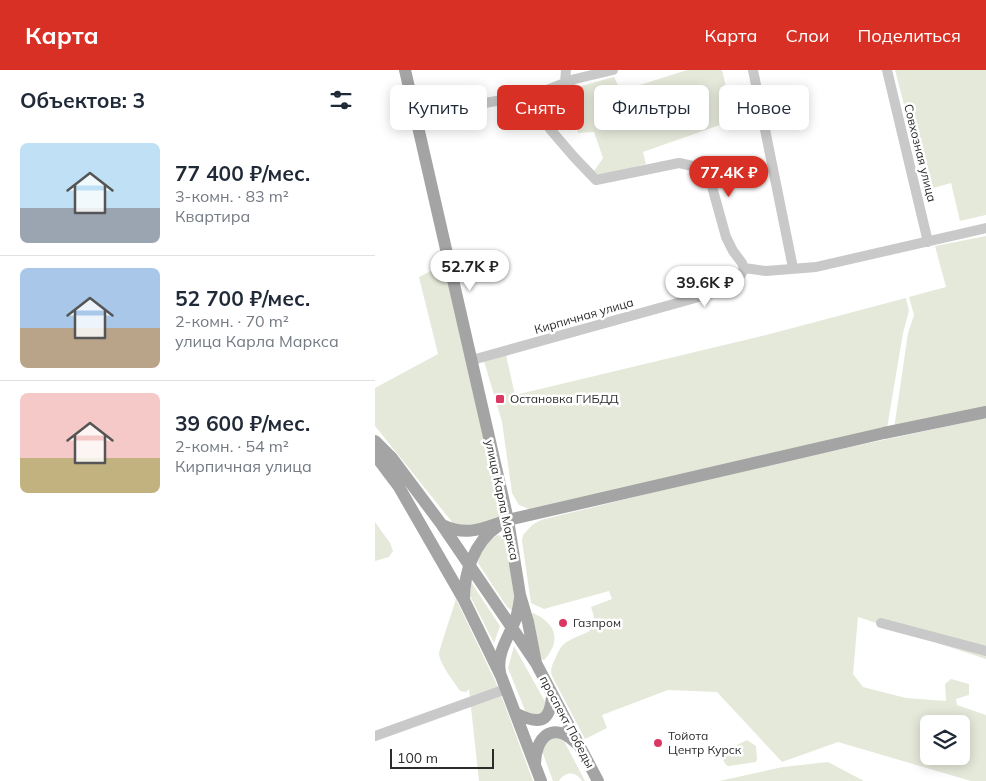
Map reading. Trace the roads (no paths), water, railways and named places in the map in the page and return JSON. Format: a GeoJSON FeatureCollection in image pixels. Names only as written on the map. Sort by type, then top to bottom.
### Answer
{"type":"FeatureCollection","features":[{"type":"Feature","properties":{"kind":"main road","name":"улица Карла Маркса"},"geometry":{"type":"LineString","coordinates":[[405,70],[409,85]]}},
{"type":"Feature","properties":{"kind":"main road","name":"улица Карла Маркса"},"geometry":{"type":"LineString","coordinates":[[419,130],[508,520],[521,596],[525,607],[536,663]]}},
{"type":"Feature","properties":{"kind":"main road"},"geometry":{"type":"LineString","coordinates":[[442,525],[463,532],[476,531],[508,520],[884,433],[986,412]]}},
{"type":"Feature","properties":{"kind":"main road"},"geometry":{"type":"LineString","coordinates":[[375,441],[392,458],[442,525],[536,663]]}},
{"type":"Feature","properties":{"kind":"main road"},"geometry":{"type":"LineString","coordinates":[[375,455],[399,487],[464,600],[501,676],[541,781]]}},
{"type":"Feature","properties":{"kind":"main road"},"geometry":{"type":"LineString","coordinates":[[464,600],[464,589],[474,554],[486,536],[508,520]]}},
{"type":"Feature","properties":{"kind":"main road"},"geometry":{"type":"LineString","coordinates":[[501,676],[500,661],[516,619],[521,596]]}},
{"type":"Feature","properties":{"kind":"main road","name":"проспект Победы"},"geometry":{"type":"LineString","coordinates":[[536,663],[598,781]]}},
{"type":"Feature","properties":{"kind":"main road"},"geometry":{"type":"LineString","coordinates":[[515,713],[534,721],[544,719],[549,712],[552,696]]}},
{"type":"Feature","properties":{"kind":"main road"},"geometry":{"type":"LineString","coordinates":[[535,767],[535,757],[539,742],[549,733],[563,733],[580,746]]}},
{"type":"Feature","properties":{"kind":"street"},"geometry":{"type":"LineString","coordinates":[[565,83],[566,70]]}},
{"type":"Feature","properties":{"kind":"street"},"geometry":{"type":"LineString","coordinates":[[560,85],[613,70]]}},
{"type":"Feature","properties":{"kind":"street"},"geometry":{"type":"LineString","coordinates":[[753,70],[793,268]]}},
{"type":"Feature","properties":{"kind":"street","name":"Совхозная улица"},"geometry":{"type":"LineString","coordinates":[[887,70],[928,242]]}},
{"type":"Feature","properties":{"kind":"street"},"geometry":{"type":"LineString","coordinates":[[552,130],[596,180],[679,163],[693,166],[711,183],[726,238],[742,263],[743,268],[766,271],[816,267],[986,228]]}},
{"type":"Feature","properties":{"kind":"street","name":"Кирпичная улица"},"geometry":{"type":"LineString","coordinates":[[472,360],[724,290],[736,282],[743,268]]}},
{"type":"Feature","properties":{"kind":"street"},"geometry":{"type":"LineString","coordinates":[[881,623],[986,651]]}},
{"type":"Feature","properties":{"kind":"street"},"geometry":{"type":"LineString","coordinates":[[375,736],[506,689]]}},
{"type":"Feature","properties":{"kind":"place","name":"Остановка ГИБДД"},"geometry":{"type":"Point","coordinates":[500,399]}},
{"type":"Feature","properties":{"kind":"place","name":"Газпром"},"geometry":{"type":"Point","coordinates":[563,623]}},
{"type":"Feature","properties":{"kind":"place","name":"Тойота Центр Курск"},"geometry":{"type":"Point","coordinates":[658,743]}}]}
